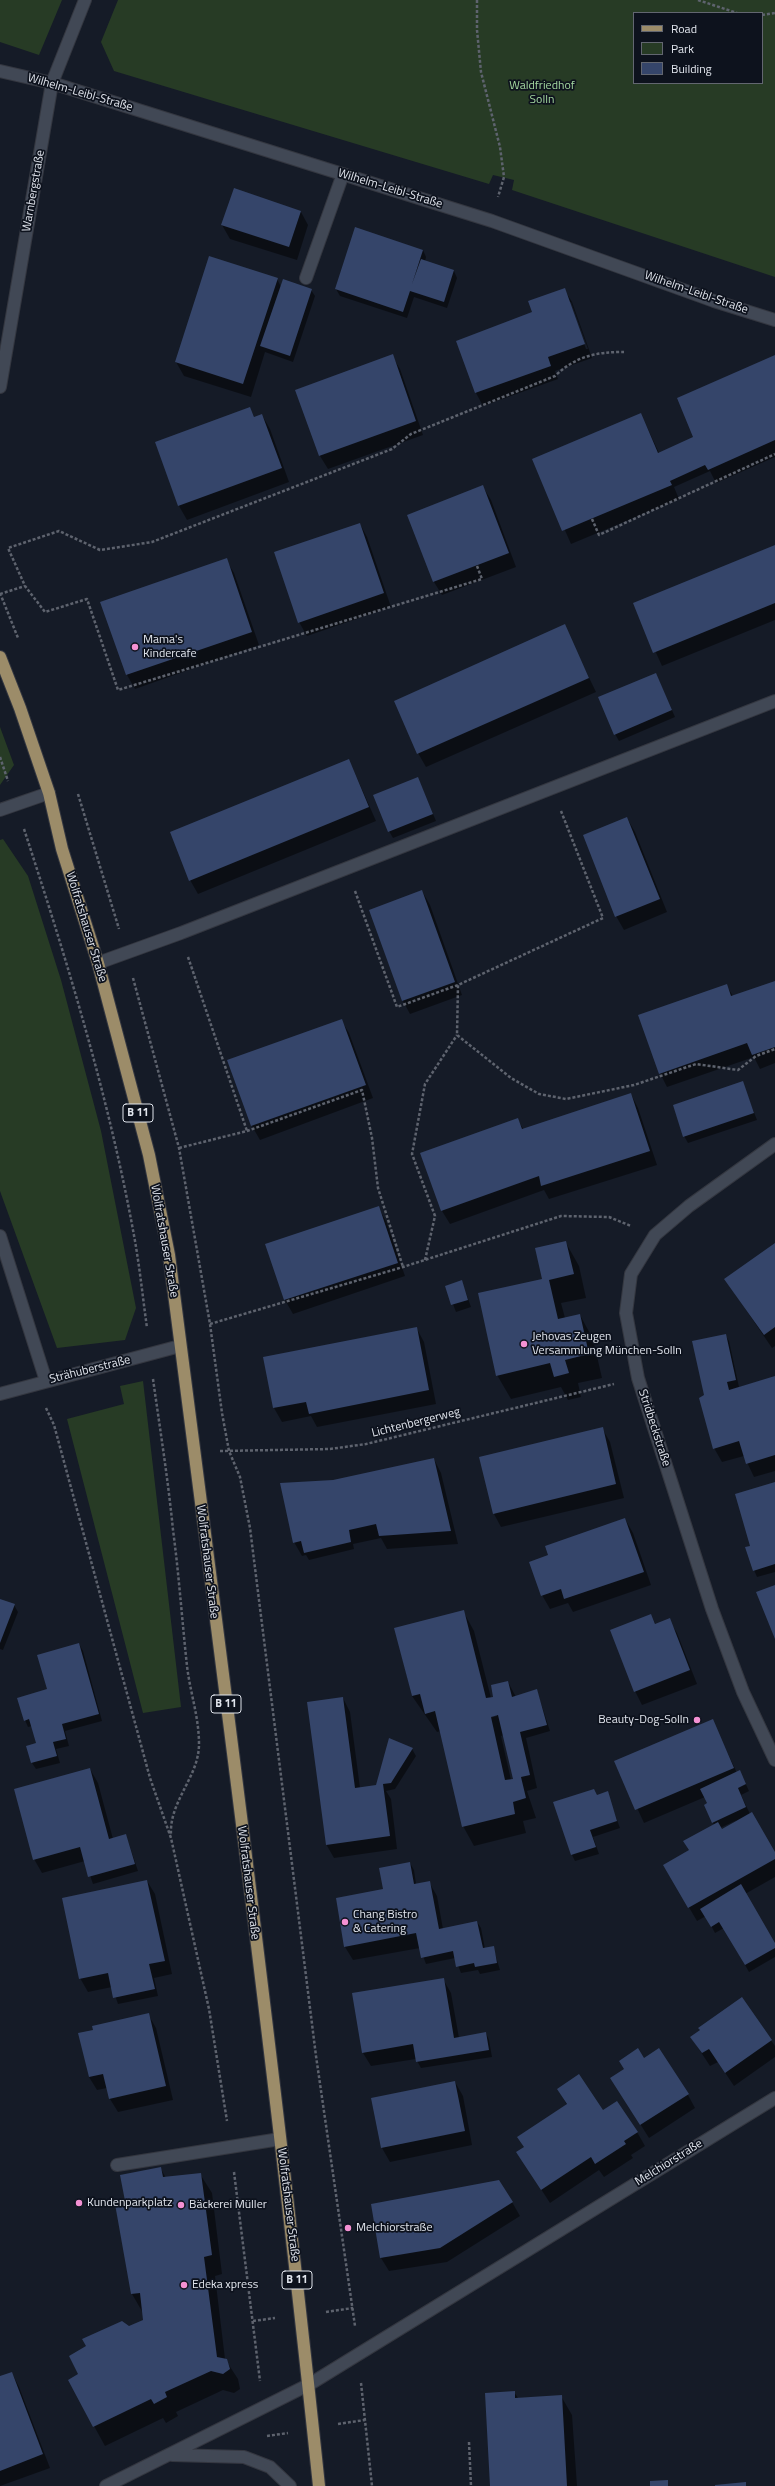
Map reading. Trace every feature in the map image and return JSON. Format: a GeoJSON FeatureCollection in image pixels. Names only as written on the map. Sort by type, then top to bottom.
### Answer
{"type":"FeatureCollection","features":[{"type":"Feature","properties":{"kind":"main road","name":"Wolfratshauser Straße"},"geometry":{"type":"LineString","coordinates":[[0,657],[20,708],[49,793],[62,849],[98,963],[149,1156],[168,1255],[310,2384],[319,2486]]}},
{"type":"Feature","properties":{"kind":"street","name":"Warnbergstraße"},"geometry":{"type":"LineString","coordinates":[[0,387],[52,83],[85,0]]}},
{"type":"Feature","properties":{"kind":"street","name":"Wilhelm-Leibl-Straße"},"geometry":{"type":"LineString","coordinates":[[0,71],[52,83],[492,221],[714,301],[775,320]]}},
{"type":"Feature","properties":{"kind":"street"},"geometry":{"type":"LineString","coordinates":[[306,278],[344,174]]}},
{"type":"Feature","properties":{"kind":"street"},"geometry":{"type":"LineString","coordinates":[[98,963],[180,933],[552,786],[775,701]]}},
{"type":"Feature","properties":{"kind":"street"},"geometry":{"type":"LineString","coordinates":[[0,810],[49,793]]}},
{"type":"Feature","properties":{"kind":"street","name":"Stridbeckstraße"},"geometry":{"type":"LineString","coordinates":[[775,1144],[689,1206],[655,1235],[631,1274],[626,1313],[638,1378],[712,1609],[743,1692],[775,1760]]}},
{"type":"Feature","properties":{"kind":"street"},"geometry":{"type":"LineString","coordinates":[[0,1236],[41,1382]]}},
{"type":"Feature","properties":{"kind":"street","name":"Strähuberstraße"},"geometry":{"type":"LineString","coordinates":[[0,1394],[180,1346]]}},
{"type":"Feature","properties":{"kind":"street","name":"Melchiorstraße"},"geometry":{"type":"LineString","coordinates":[[106,2486],[310,2384],[358,2356],[775,2098]]}},
{"type":"Feature","properties":{"kind":"street"},"geometry":{"type":"LineString","coordinates":[[117,2166],[280,2140]]}},
{"type":"Feature","properties":{"kind":"street","name":"Melchiorstraße"},"geometry":{"type":"LineString","coordinates":[[169,2455],[244,2457],[270,2467],[290,2486]]}},
{"type":"Feature","properties":{"kind":"path"},"geometry":{"type":"LineString","coordinates":[[477,0],[477,30],[481,72],[500,147],[504,177]]}},
{"type":"Feature","properties":{"kind":"path"},"geometry":{"type":"LineString","coordinates":[[698,0],[734,12]]}},
{"type":"Feature","properties":{"kind":"path"},"geometry":{"type":"LineString","coordinates":[[763,15],[775,13]]}},
{"type":"Feature","properties":{"kind":"path"},"geometry":{"type":"LineString","coordinates":[[477,566],[482,578],[118,690],[87,599],[45,612],[25,586],[8,548],[59,531],[100,550],[152,542],[392,449],[411,434],[555,376],[569,363],[601,352],[624,352]]}},
{"type":"Feature","properties":{"kind":"path"},"geometry":{"type":"LineString","coordinates":[[592,519],[599,535],[775,454]]}},
{"type":"Feature","properties":{"kind":"path"},"geometry":{"type":"LineString","coordinates":[[0,594],[25,586]]}},
{"type":"Feature","properties":{"kind":"path"},"geometry":{"type":"LineString","coordinates":[[0,756],[62,946],[115,1146],[135,1242],[174,1530],[187,1667],[198,1720],[199,1745],[197,1760],[174,1809],[170,1821],[171,1838],[150,1778],[41,1382]]}},
{"type":"Feature","properties":{"kind":"path"},"geometry":{"type":"LineString","coordinates":[[347,868],[397,1007],[458,985],[603,918],[552,786]]}},
{"type":"Feature","properties":{"kind":"path"},"geometry":{"type":"LineString","coordinates":[[180,933],[247,1131]]}},
{"type":"Feature","properties":{"kind":"path"},"geometry":{"type":"LineString","coordinates":[[425,1260],[435,1216],[412,1154],[425,1084],[457,1034],[458,985]]}},
{"type":"Feature","properties":{"kind":"path"},"geometry":{"type":"LineString","coordinates":[[457,1034],[511,1078],[539,1094],[566,1099],[634,1085],[696,1064],[738,1070],[756,1056],[775,1049]]}},
{"type":"Feature","properties":{"kind":"path"},"geometry":{"type":"LineString","coordinates":[[179,1148],[247,1131],[362,1090],[372,1138],[378,1188],[403,1267]]}},
{"type":"Feature","properties":{"kind":"path"},"geometry":{"type":"LineString","coordinates":[[353,2308],[316,2056],[250,1528],[240,1477],[229,1451],[222,1413],[210,1324],[403,1267],[561,1216],[609,1217],[655,1235]]}},
{"type":"Feature","properties":{"kind":"path","name":"Lichtenbergerweg"},"geometry":{"type":"LineString","coordinates":[[193,1450],[229,1451],[330,1449],[366,1444],[638,1378]]}},
{"type":"Feature","properties":{"kind":"path"},"geometry":{"type":"LineString","coordinates":[[358,2356],[372,2486]]}},
{"type":"Feature","properties":{"kind":"path"},"geometry":{"type":"LineString","coordinates":[[469,2442],[472,2486]]}},
{"type":"Feature","properties":{"kind":"green space"},"geometry":{"type":"Polygon","coordinates":[[[0,0],[62,0],[39,55],[0,42],[0,0]]]}},
{"type":"Feature","properties":{"kind":"green space","name":"Waldfriedhof Solln"},"geometry":{"type":"Polygon","coordinates":[[[118,0],[775,0],[775,277],[512,190],[514,180],[493,175],[489,184],[114,71],[101,42],[118,0]]]}},
{"type":"Feature","properties":{"kind":"green space"},"geometry":{"type":"Polygon","coordinates":[[[0,727],[14,765],[0,785],[0,727]]]}},
{"type":"Feature","properties":{"kind":"green space"},"geometry":{"type":"Polygon","coordinates":[[[3,839],[28,876],[61,980],[101,1131],[136,1308],[125,1340],[57,1348],[0,1191],[0,840],[3,839]]]}},
{"type":"Feature","properties":{"kind":"green space"},"geometry":{"type":"Polygon","coordinates":[[[143,1381],[181,1707],[143,1713],[67,1419],[124,1404],[120,1386],[143,1381]]]}},
{"type":"Feature","properties":{"kind":"building"},"geometry":{"type":"Polygon","coordinates":[[[234,188],[301,211],[289,247],[221,225],[234,188]]]}},
{"type":"Feature","properties":{"kind":"building"},"geometry":{"type":"Polygon","coordinates":[[[355,227],[423,250],[412,284],[421,259],[454,270],[444,302],[410,291],[403,312],[335,289],[355,227]]]}},
{"type":"Feature","properties":{"kind":"building"},"geometry":{"type":"Polygon","coordinates":[[[209,256],[278,278],[243,384],[175,362],[209,256]]]}},
{"type":"Feature","properties":{"kind":"building"},"geometry":{"type":"Polygon","coordinates":[[[283,279],[312,289],[290,356],[260,346],[283,279]]]}},
{"type":"Feature","properties":{"kind":"building"},"geometry":{"type":"Polygon","coordinates":[[[565,288],[585,344],[548,357],[551,366],[475,393],[456,341],[532,312],[528,301],[565,288]]]}},
{"type":"Feature","properties":{"kind":"building"},"geometry":{"type":"Polygon","coordinates":[[[393,354],[416,421],[319,456],[295,390],[393,354]]]}},
{"type":"Feature","properties":{"kind":"building"},"geometry":{"type":"Polygon","coordinates":[[[775,355],[775,440],[708,470],[705,465],[670,481],[672,485],[562,531],[532,459],[641,413],[658,453],[693,437],[677,398],[775,355]]]}},
{"type":"Feature","properties":{"kind":"building"},"geometry":{"type":"Polygon","coordinates":[[[250,407],[254,417],[262,414],[282,468],[178,506],[155,442],[250,407]]]}},
{"type":"Feature","properties":{"kind":"building"},"geometry":{"type":"Polygon","coordinates":[[[483,485],[509,553],[433,582],[407,515],[483,485]]]}},
{"type":"Feature","properties":{"kind":"building"},"geometry":{"type":"Polygon","coordinates":[[[360,523],[384,593],[298,623],[274,552],[360,523]]]}},
{"type":"Feature","properties":{"kind":"building"},"geometry":{"type":"Polygon","coordinates":[[[775,545],[775,603],[653,653],[633,603],[775,545]]]}},
{"type":"Feature","properties":{"kind":"building"},"geometry":{"type":"Polygon","coordinates":[[[227,558],[252,632],[126,675],[100,602],[227,558]]]}},
{"type":"Feature","properties":{"kind":"building"},"geometry":{"type":"Polygon","coordinates":[[[565,624],[589,678],[417,754],[394,701],[565,624]]]}},
{"type":"Feature","properties":{"kind":"building"},"geometry":{"type":"Polygon","coordinates":[[[656,673],[672,710],[614,735],[598,697],[656,673]]]}},
{"type":"Feature","properties":{"kind":"building"},"geometry":{"type":"Polygon","coordinates":[[[349,759],[369,807],[189,881],[170,832],[349,759]]]}},
{"type":"Feature","properties":{"kind":"building"},"geometry":{"type":"Polygon","coordinates":[[[418,777],[433,814],[388,832],[373,795],[418,777]]]}},
{"type":"Feature","properties":{"kind":"building"},"geometry":{"type":"Polygon","coordinates":[[[627,817],[660,899],[615,917],[583,835],[627,817]]]}},
{"type":"Feature","properties":{"kind":"building"},"geometry":{"type":"Polygon","coordinates":[[[422,890],[455,982],[402,1001],[369,910],[422,890]]]}},
{"type":"Feature","properties":{"kind":"building"},"geometry":{"type":"Polygon","coordinates":[[[775,981],[775,1047],[752,1055],[747,1043],[659,1074],[638,1015],[727,984],[731,996],[775,981]]]}},
{"type":"Feature","properties":{"kind":"building"},"geometry":{"type":"Polygon","coordinates":[[[342,1019],[366,1085],[251,1126],[227,1060],[342,1019]]]}},
{"type":"Feature","properties":{"kind":"building"},"geometry":{"type":"Polygon","coordinates":[[[743,1081],[754,1113],[683,1137],[673,1105],[743,1081]]]}},
{"type":"Feature","properties":{"kind":"building"},"geometry":{"type":"Polygon","coordinates":[[[631,1093],[650,1151],[541,1186],[539,1176],[441,1211],[420,1153],[518,1118],[522,1129],[631,1093]]]}},
{"type":"Feature","properties":{"kind":"building"},"geometry":{"type":"Polygon","coordinates":[[[379,1206],[398,1263],[284,1300],[265,1244],[379,1206]]]}},
{"type":"Feature","properties":{"kind":"building"},"geometry":{"type":"Polygon","coordinates":[[[566,1241],[574,1274],[549,1280],[558,1319],[580,1314],[589,1354],[565,1360],[569,1373],[554,1377],[550,1363],[496,1376],[478,1293],[542,1279],[535,1248],[566,1241]]]}},
{"type":"Feature","properties":{"kind":"building"},"geometry":{"type":"Polygon","coordinates":[[[775,1243],[775,1327],[764,1335],[724,1279],[775,1243]]]}},
{"type":"Feature","properties":{"kind":"building"},"geometry":{"type":"Polygon","coordinates":[[[462,1280],[468,1300],[451,1305],[445,1286],[462,1280]]]}},
{"type":"Feature","properties":{"kind":"building"},"geometry":{"type":"Polygon","coordinates":[[[417,1327],[429,1390],[309,1414],[306,1402],[273,1408],[263,1357],[417,1327]]]}},
{"type":"Feature","properties":{"kind":"building"},"geometry":{"type":"Polygon","coordinates":[[[726,1334],[736,1380],[727,1382],[729,1390],[775,1376],[775,1455],[746,1464],[739,1441],[713,1449],[699,1398],[704,1395],[692,1341],[726,1334]]]}},
{"type":"Feature","properties":{"kind":"building"},"geometry":{"type":"Polygon","coordinates":[[[603,1427],[616,1484],[493,1514],[479,1457],[603,1427]]]}},
{"type":"Feature","properties":{"kind":"building"},"geometry":{"type":"Polygon","coordinates":[[[434,1458],[451,1531],[379,1536],[376,1524],[349,1530],[351,1542],[304,1553],[301,1541],[293,1543],[280,1483],[333,1480],[434,1458]]]}},
{"type":"Feature","properties":{"kind":"building"},"geometry":{"type":"Polygon","coordinates":[[[775,1482],[775,1564],[753,1571],[745,1547],[750,1546],[735,1494],[775,1482]]]}},
{"type":"Feature","properties":{"kind":"building"},"geometry":{"type":"Polygon","coordinates":[[[625,1518],[644,1572],[564,1599],[561,1589],[541,1596],[529,1562],[548,1555],[545,1546],[625,1518]]]}},
{"type":"Feature","properties":{"kind":"building"},"geometry":{"type":"Polygon","coordinates":[[[775,1585],[775,1639],[756,1592],[775,1585]]]}},
{"type":"Feature","properties":{"kind":"building"},"geometry":{"type":"Polygon","coordinates":[[[0,1599],[15,1604],[0,1643],[0,1599]]]}},
{"type":"Feature","properties":{"kind":"building"},"geometry":{"type":"Polygon","coordinates":[[[464,1610],[486,1698],[493,1697],[491,1685],[508,1681],[512,1697],[537,1689],[547,1725],[520,1732],[530,1775],[521,1777],[526,1798],[513,1802],[515,1814],[462,1827],[435,1711],[425,1714],[420,1694],[412,1696],[394,1628],[464,1610]],[[498,1715],[491,1717],[505,1780],[513,1779],[498,1715]]]}},
{"type":"Feature","properties":{"kind":"building"},"geometry":{"type":"Polygon","coordinates":[[[651,1614],[655,1624],[670,1618],[690,1670],[634,1692],[610,1630],[651,1614]]]}},
{"type":"Feature","properties":{"kind":"building"},"geometry":{"type":"Polygon","coordinates":[[[79,1643],[99,1714],[62,1724],[66,1739],[53,1742],[57,1756],[31,1763],[26,1746],[36,1743],[29,1719],[24,1721],[17,1698],[47,1689],[37,1655],[79,1643]]]}},
{"type":"Feature","properties":{"kind":"building"},"geometry":{"type":"Polygon","coordinates":[[[343,1697],[355,1788],[376,1785],[389,1738],[413,1748],[391,1783],[383,1784],[390,1836],[326,1845],[307,1702],[343,1697]]]}},
{"type":"Feature","properties":{"kind":"building"},"geometry":{"type":"Polygon","coordinates":[[[713,1719],[734,1768],[635,1810],[614,1761],[713,1719]]]}},
{"type":"Feature","properties":{"kind":"building"},"geometry":{"type":"Polygon","coordinates":[[[90,1768],[109,1839],[126,1834],[135,1864],[88,1877],[80,1847],[33,1860],[14,1789],[90,1768]]]}},
{"type":"Feature","properties":{"kind":"building"},"geometry":{"type":"Polygon","coordinates":[[[740,1770],[746,1784],[738,1788],[746,1807],[712,1823],[704,1805],[707,1803],[700,1789],[740,1770]]]}},
{"type":"Feature","properties":{"kind":"building"},"geometry":{"type":"Polygon","coordinates":[[[594,1789],[597,1795],[608,1791],[617,1821],[590,1830],[596,1847],[571,1855],[553,1802],[594,1789]]]}},
{"type":"Feature","properties":{"kind":"building"},"geometry":{"type":"Polygon","coordinates":[[[752,1812],[775,1852],[775,1859],[688,1908],[663,1865],[689,1850],[683,1841],[718,1822],[722,1829],[752,1812]]]}},
{"type":"Feature","properties":{"kind":"building"},"geometry":{"type":"Polygon","coordinates":[[[410,1862],[414,1884],[430,1881],[439,1929],[477,1921],[483,1948],[494,1946],[497,1963],[475,1967],[474,1963],[456,1967],[453,1951],[421,1958],[416,1933],[344,1947],[336,1898],[383,1889],[379,1868],[410,1862]]]}},
{"type":"Feature","properties":{"kind":"building"},"geometry":{"type":"Polygon","coordinates":[[[147,1880],[165,1961],[149,1964],[155,1989],[113,1998],[108,1973],[79,1979],[62,1898],[147,1880]]]}},
{"type":"Feature","properties":{"kind":"building"},"geometry":{"type":"Polygon","coordinates":[[[741,1884],[775,1943],[775,1948],[745,1965],[719,1922],[711,1927],[700,1909],[741,1884]]]}},
{"type":"Feature","properties":{"kind":"building"},"geometry":{"type":"Polygon","coordinates":[[[444,1978],[454,2038],[486,2032],[489,2050],[416,2062],[413,2044],[362,2053],[352,1993],[444,1978]]]}},
{"type":"Feature","properties":{"kind":"building"},"geometry":{"type":"Polygon","coordinates":[[[742,1997],[772,2040],[725,2073],[709,2049],[702,2053],[690,2037],[700,2030],[698,2028],[742,1997]]]}},
{"type":"Feature","properties":{"kind":"building"},"geometry":{"type":"Polygon","coordinates":[[[149,2013],[166,2086],[109,2099],[103,2074],[89,2077],[78,2033],[93,2030],[92,2026],[149,2013]]]}},
{"type":"Feature","properties":{"kind":"building"},"geometry":{"type":"Polygon","coordinates":[[[638,2048],[644,2058],[659,2048],[689,2094],[640,2125],[610,2078],[624,2069],[619,2061],[638,2048]]]}},
{"type":"Feature","properties":{"kind":"building"},"geometry":{"type":"Polygon","coordinates":[[[579,2074],[603,2110],[617,2101],[638,2132],[624,2141],[626,2144],[595,2164],[591,2157],[541,2190],[516,2152],[524,2147],[517,2137],[567,2104],[557,2089],[579,2074]]]}},
{"type":"Feature","properties":{"kind":"building"},"geometry":{"type":"Polygon","coordinates":[[[455,2081],[465,2131],[381,2148],[371,2098],[455,2081]]]}},
{"type":"Feature","properties":{"kind":"building"},"geometry":{"type":"Polygon","coordinates":[[[161,2167],[163,2177],[201,2173],[212,2255],[204,2257],[217,2357],[227,2359],[230,2369],[223,2374],[211,2371],[165,2392],[167,2397],[154,2404],[151,2399],[93,2427],[68,2380],[78,2374],[69,2356],[86,2346],[82,2339],[122,2321],[129,2326],[143,2320],[140,2293],[131,2294],[115,2204],[125,2201],[120,2175],[161,2167]]]}},
{"type":"Feature","properties":{"kind":"building"},"geometry":{"type":"Polygon","coordinates":[[[499,2180],[513,2202],[440,2248],[380,2258],[371,2204],[499,2180]]]}},
{"type":"Feature","properties":{"kind":"building"},"geometry":{"type":"Polygon","coordinates":[[[12,2372],[43,2454],[0,2471],[0,2376],[12,2372]]]}},
{"type":"Feature","properties":{"kind":"building"},"geometry":{"type":"Polygon","coordinates":[[[515,2391],[515,2398],[562,2395],[567,2486],[490,2486],[485,2393],[515,2391]]]}},
{"type":"Feature","properties":{"kind":"building"},"geometry":{"type":"Polygon","coordinates":[[[668,2480],[668,2486],[650,2486],[650,2481],[668,2480]]]}},
{"type":"Feature","properties":{"kind":"building"},"geometry":{"type":"Polygon","coordinates":[[[746,2482],[746,2486],[715,2486],[715,2485],[746,2482]]]}},
{"type":"Feature","properties":{"kind":"place","name":"Mama's Kindercafe"},"geometry":{"type":"Point","coordinates":[135,647]}},
{"type":"Feature","properties":{"kind":"place","name":"Jehovas Zeugen Versammlung München-Solln"},"geometry":{"type":"Point","coordinates":[524,1344]}},
{"type":"Feature","properties":{"kind":"place","name":"Beauty-Dog-Solln"},"geometry":{"type":"Point","coordinates":[697,1720]}},
{"type":"Feature","properties":{"kind":"place","name":"Chang Bistro & Catering"},"geometry":{"type":"Point","coordinates":[345,1922]}},
{"type":"Feature","properties":{"kind":"place","name":"Kundenparkplatz"},"geometry":{"type":"Point","coordinates":[79,2203]}},
{"type":"Feature","properties":{"kind":"place","name":"Bäckerei Müller"},"geometry":{"type":"Point","coordinates":[181,2205]}},
{"type":"Feature","properties":{"kind":"place","name":"Melchiorstraße"},"geometry":{"type":"Point","coordinates":[348,2228]}},
{"type":"Feature","properties":{"kind":"place","name":"Edeka xpress"},"geometry":{"type":"Point","coordinates":[184,2285]}}]}
